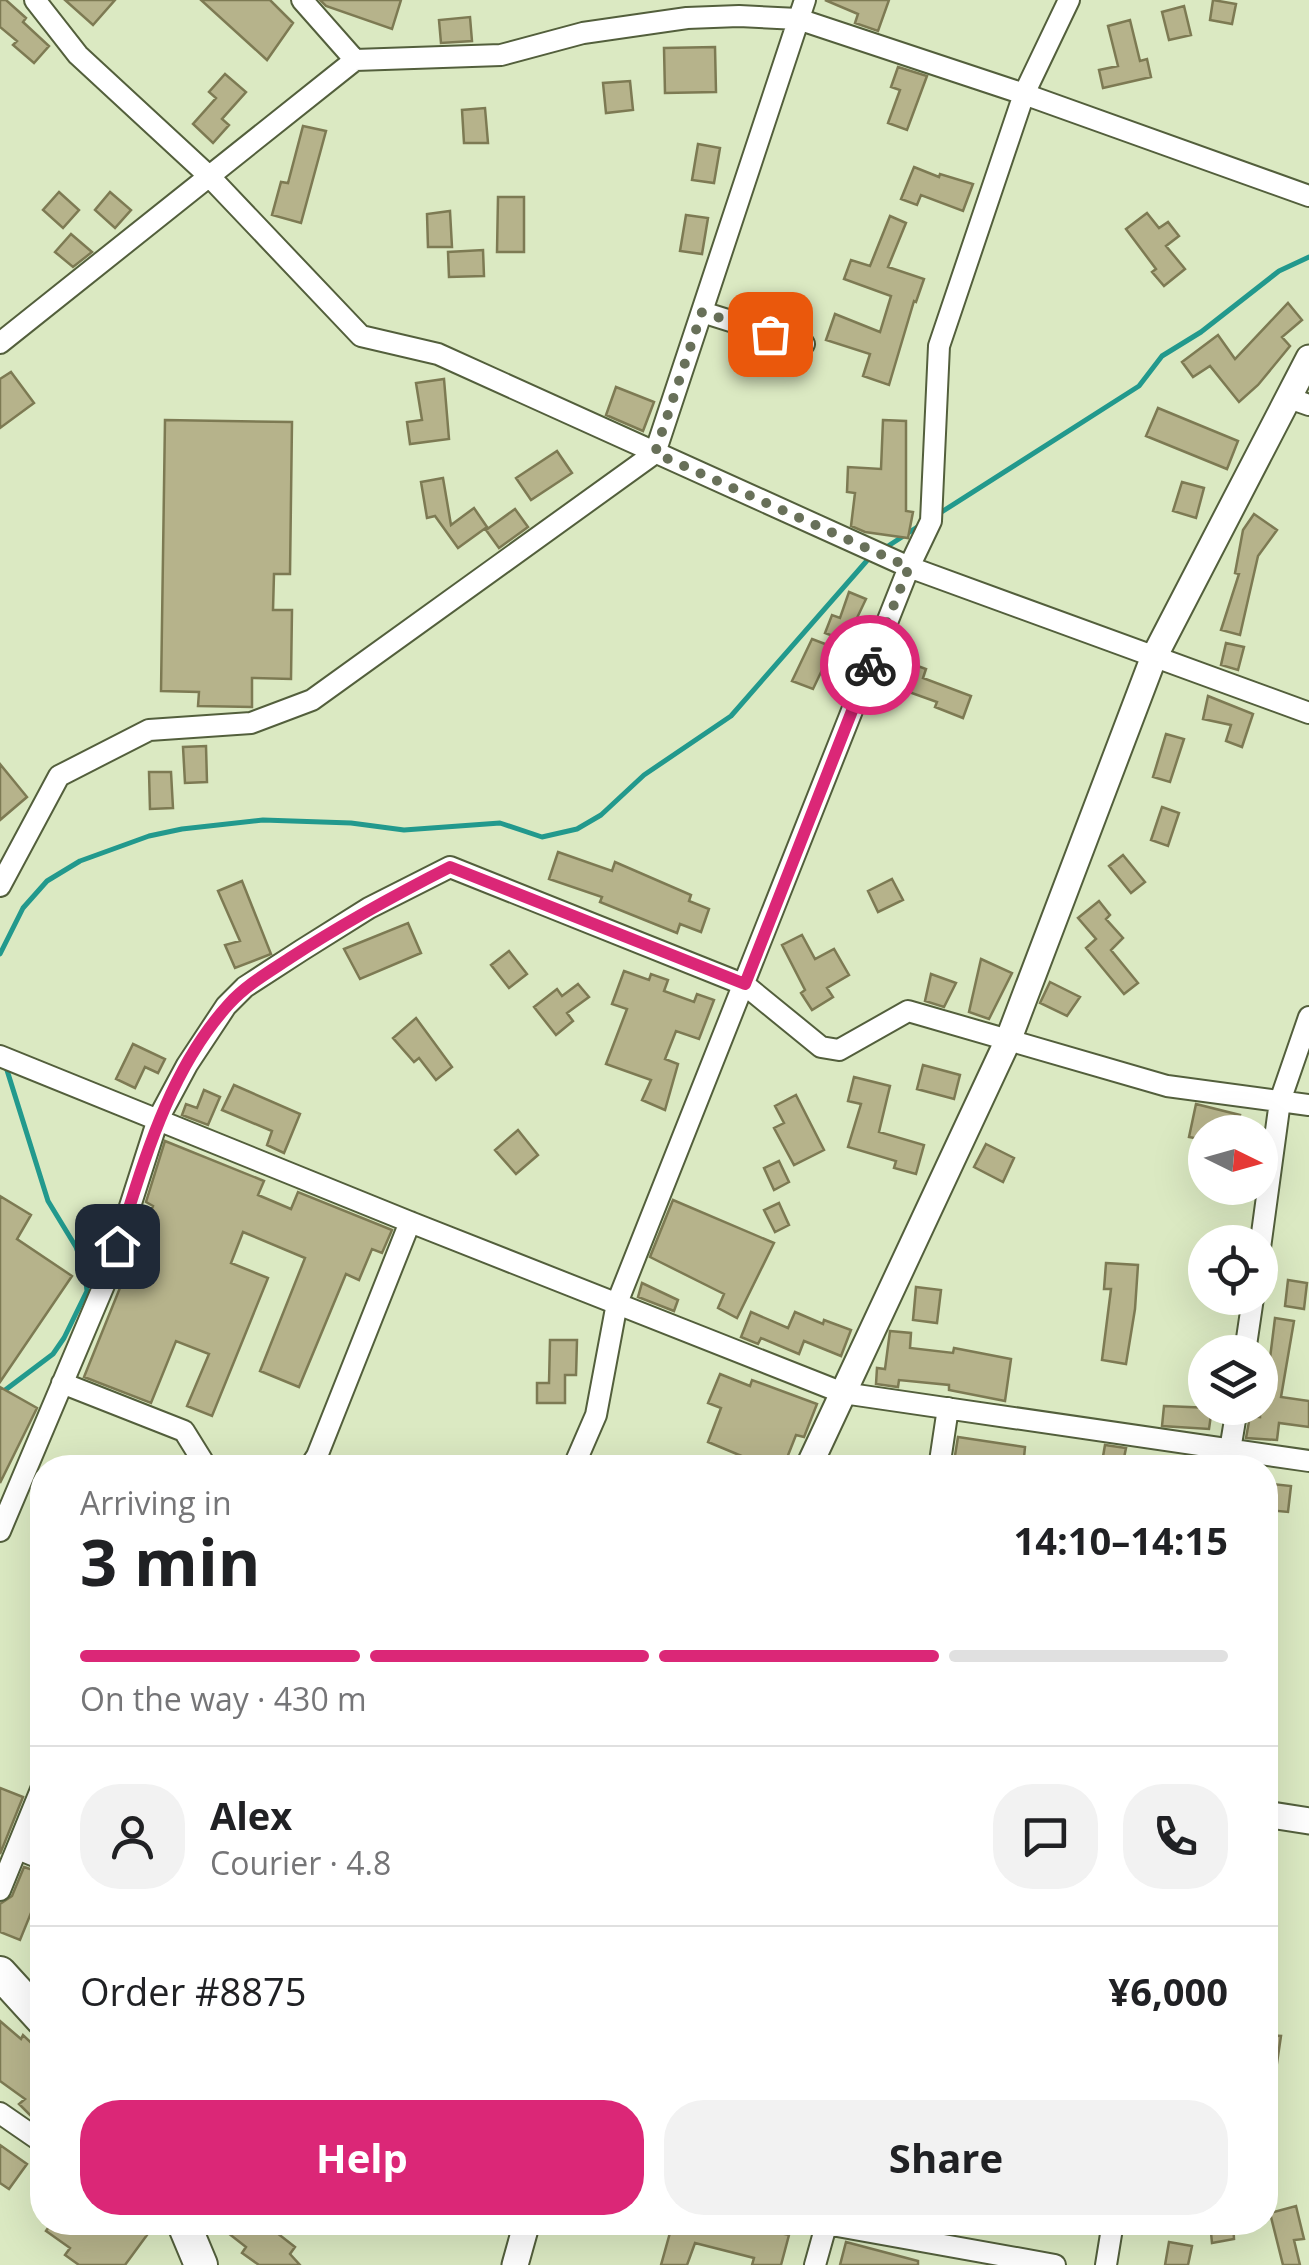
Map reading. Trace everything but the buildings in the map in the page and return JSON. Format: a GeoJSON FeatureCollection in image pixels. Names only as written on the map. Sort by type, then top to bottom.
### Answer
{"type":"FeatureCollection","features":[{"type":"Feature","properties":{"kind":"highway"},"geometry":{"type":"LineString","coordinates":[[0,1973],[30,2006]]}},
{"type":"Feature","properties":{"kind":"highway"},"geometry":{"type":"LineString","coordinates":[[188,2235],[201,2265]]}},
{"type":"Feature","properties":{"kind":"street"},"geometry":{"type":"LineString","coordinates":[[35,0],[78,55],[210,177],[362,336],[438,354],[909,567],[1309,713]]}},
{"type":"Feature","properties":{"kind":"street"},"geometry":{"type":"LineString","coordinates":[[302,0],[354,60]]}},
{"type":"Feature","properties":{"kind":"street"},"geometry":{"type":"LineString","coordinates":[[579,1455],[596,1416],[617,1303],[930,521],[939,346],[1024,94],[1069,0]]}},
{"type":"Feature","properties":{"kind":"street"},"geometry":{"type":"LineString","coordinates":[[0,343],[354,60],[502,55],[583,32],[687,18],[802,10],[1309,196]]}},
{"type":"Feature","properties":{"kind":"street"},"geometry":{"type":"LineString","coordinates":[[0,886],[58,776],[149,730],[251,723],[312,700],[655,453],[802,10]]}},
{"type":"Feature","properties":{"kind":"street"},"geometry":{"type":"LineString","coordinates":[[702,312],[804,344]]}},
{"type":"Feature","properties":{"kind":"street"},"geometry":{"type":"LineString","coordinates":[[814,1455],[1008,1038],[1153,659],[1299,401],[1309,358]]}},
{"type":"Feature","properties":{"kind":"street"},"geometry":{"type":"LineString","coordinates":[[32,1455],[106,1278],[158,1119],[226,1006],[246,987],[369,908],[450,867],[745,984],[822,1047],[839,1050],[908,1011],[1167,1086],[1309,1105]]}},
{"type":"Feature","properties":{"kind":"street"},"geometry":{"type":"LineString","coordinates":[[1263,1225],[1280,1101],[1309,1018]]}},
{"type":"Feature","properties":{"kind":"street"},"geometry":{"type":"LineString","coordinates":[[0,1056],[843,1393],[1212,1455]]}},
{"type":"Feature","properties":{"kind":"street"},"geometry":{"type":"LineString","coordinates":[[317,1455],[410,1222]]}},
{"type":"Feature","properties":{"kind":"street"},"geometry":{"type":"LineString","coordinates":[[62,1384],[184,1432],[199,1455]]}},
{"type":"Feature","properties":{"kind":"street"},"geometry":{"type":"LineString","coordinates":[[941,1455],[948,1408]]}},
{"type":"Feature","properties":{"kind":"street"},"geometry":{"type":"LineString","coordinates":[[1229,1455],[1234,1425]]}},
{"type":"Feature","properties":{"kind":"street"},"geometry":{"type":"LineString","coordinates":[[0,1530],[30,1459]]}},
{"type":"Feature","properties":{"kind":"street"},"geometry":{"type":"LineString","coordinates":[[1278,1460],[1309,1461]]}},
{"type":"Feature","properties":{"kind":"street"},"geometry":{"type":"LineString","coordinates":[[1278,1816],[1309,1821]]}},
{"type":"Feature","properties":{"kind":"street"},"geometry":{"type":"LineString","coordinates":[[0,1890],[30,1818]]}},
{"type":"Feature","properties":{"kind":"street"},"geometry":{"type":"LineString","coordinates":[[18,1849],[30,1854]]}},
{"type":"Feature","properties":{"kind":"street"},"geometry":{"type":"LineString","coordinates":[[0,2112],[30,2133]]}},
{"type":"Feature","properties":{"kind":"street"},"geometry":{"type":"LineString","coordinates":[[515,2265],[523,2235]]}},
{"type":"Feature","properties":{"kind":"street"},"geometry":{"type":"LineString","coordinates":[[815,2265],[821,2235]]}},
{"type":"Feature","properties":{"kind":"street"},"geometry":{"type":"LineString","coordinates":[[885,2235],[1056,2265]]}},
{"type":"Feature","properties":{"kind":"street"},"geometry":{"type":"LineString","coordinates":[[1106,2265],[1110,2235]]}},
{"type":"Feature","properties":{"kind":"waterway"},"geometry":{"type":"LineString","coordinates":[[940,513],[1139,386],[1162,356],[1201,332],[1279,271],[1309,257]]}},
{"type":"Feature","properties":{"kind":"waterway"},"geometry":{"type":"LineString","coordinates":[[885,548],[922,524]]}},
{"type":"Feature","properties":{"kind":"waterway"},"geometry":{"type":"LineString","coordinates":[[0,954],[23,908],[47,881],[80,861],[149,836],[263,820],[351,823],[404,830],[500,823],[542,837],[577,829],[601,815],[644,775],[731,716],[871,556]]}},
{"type":"Feature","properties":{"kind":"waterway"},"geometry":{"type":"LineString","coordinates":[[0,1394],[53,1354],[87,1291],[76,1247],[48,1201],[6,1067]]}},
{"type":"Feature","properties":{"kind":"way so far"},"geometry":{"type":"LineString","coordinates":[[770,334],[702,312],[655,453],[909,567],[870,665]]}},
{"type":"Feature","properties":{"kind":"route"},"geometry":{"type":"LineString","coordinates":[[117,1246],[158,1119],[226,1006],[246,987],[369,908],[450,867],[745,984],[870,665]]}}]}
